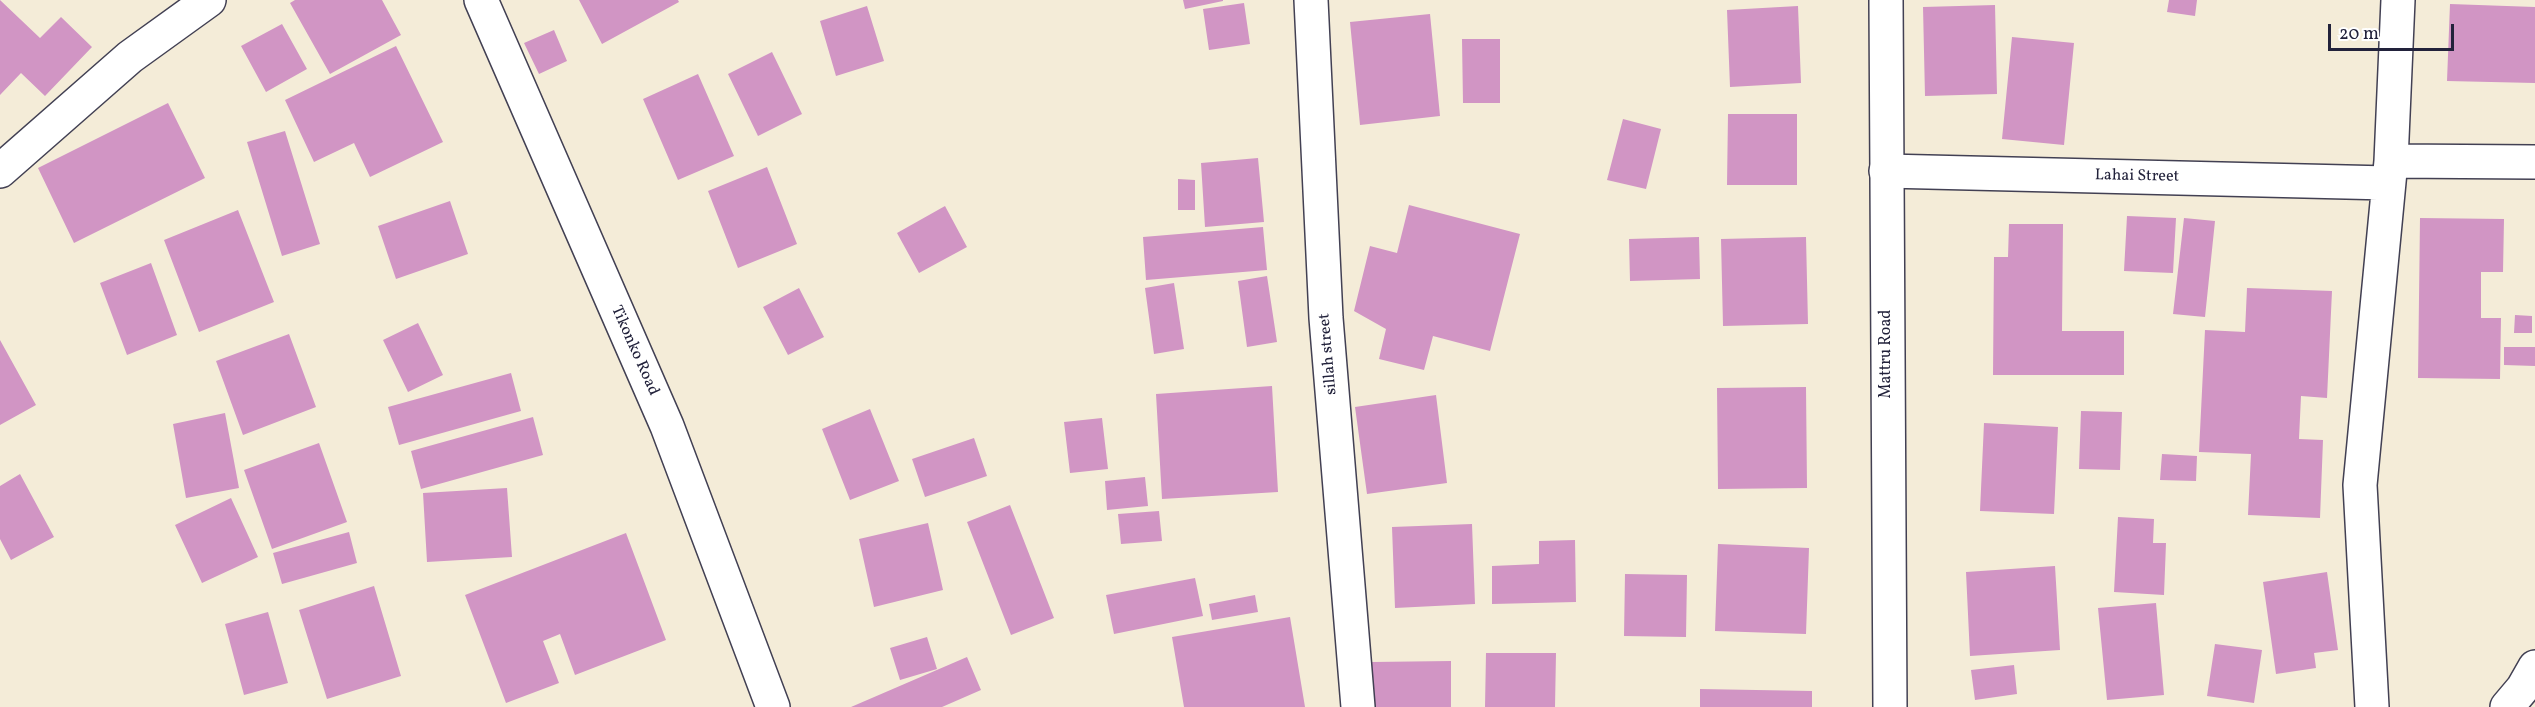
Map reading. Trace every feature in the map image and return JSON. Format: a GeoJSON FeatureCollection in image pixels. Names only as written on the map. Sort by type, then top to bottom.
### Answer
{"type":"FeatureCollection","features":[{"type":"Feature","properties":{"kind":"street"},"geometry":{"type":"LineString","coordinates":[[0,171],[130,57],[208,0]]}},
{"type":"Feature","properties":{"kind":"street","name":"Tikonko Road"},"geometry":{"type":"LineString","coordinates":[[481,0],[667,426],[773,707]]}},
{"type":"Feature","properties":{"kind":"street","name":"sillah street"},"geometry":{"type":"LineString","coordinates":[[1311,0],[1326,318],[1358,707]]}},
{"type":"Feature","properties":{"kind":"street","name":"Mattru Road"},"geometry":{"type":"LineString","coordinates":[[1886,0],[1890,707]]}},
{"type":"Feature","properties":{"kind":"street"},"geometry":{"type":"LineString","coordinates":[[2372,707],[2360,485],[2389,172],[2398,0]]}},
{"type":"Feature","properties":{"kind":"street","name":"Lahai Street"},"geometry":{"type":"LineString","coordinates":[[1886,171],[2389,172],[2535,162]]}},
{"type":"Feature","properties":{"kind":"building"},"geometry":{"type":"Polygon","coordinates":[[[0,0],[40,38],[61,17],[92,47],[45,96],[21,73],[0,95],[0,0]]]}},
{"type":"Feature","properties":{"kind":"building"},"geometry":{"type":"Polygon","coordinates":[[[295,0],[382,0],[401,35],[330,74],[290,3],[295,0]]]}},
{"type":"Feature","properties":{"kind":"building"},"geometry":{"type":"Polygon","coordinates":[[[579,0],[678,0],[679,2],[602,44],[579,0]]]}},
{"type":"Feature","properties":{"kind":"building"},"geometry":{"type":"Polygon","coordinates":[[[1183,0],[1223,0],[1223,1],[1185,9],[1183,0]]]}},
{"type":"Feature","properties":{"kind":"building"},"geometry":{"type":"Polygon","coordinates":[[[2169,0],[2197,0],[2195,16],[2167,12],[2169,0]]]}},
{"type":"Feature","properties":{"kind":"building"},"geometry":{"type":"Polygon","coordinates":[[[1244,3],[1250,44],[1209,50],[1203,9],[1244,3]]]}},
{"type":"Feature","properties":{"kind":"building"},"geometry":{"type":"Polygon","coordinates":[[[2450,4],[2535,7],[2535,83],[2447,81],[2450,4]]]}},
{"type":"Feature","properties":{"kind":"building"},"geometry":{"type":"Polygon","coordinates":[[[1995,5],[1997,94],[1925,96],[1923,7],[1995,5]]]}},
{"type":"Feature","properties":{"kind":"building"},"geometry":{"type":"Polygon","coordinates":[[[867,6],[884,61],[836,76],[820,21],[867,6]]]}},
{"type":"Feature","properties":{"kind":"building"},"geometry":{"type":"Polygon","coordinates":[[[1798,6],[1801,83],[1730,87],[1727,10],[1798,6]]]}},
{"type":"Feature","properties":{"kind":"building"},"geometry":{"type":"Polygon","coordinates":[[[1430,14],[1440,116],[1360,125],[1350,22],[1430,14]]]}},
{"type":"Feature","properties":{"kind":"building"},"geometry":{"type":"Polygon","coordinates":[[[282,24],[307,69],[266,92],[241,46],[282,24]]]}},
{"type":"Feature","properties":{"kind":"building"},"geometry":{"type":"Polygon","coordinates":[[[554,30],[567,61],[539,74],[524,43],[554,30]]]}},
{"type":"Feature","properties":{"kind":"building"},"geometry":{"type":"Polygon","coordinates":[[[2012,37],[2074,43],[2064,145],[2002,139],[2012,37]]]}},
{"type":"Feature","properties":{"kind":"building"},"geometry":{"type":"Polygon","coordinates":[[[1462,39],[1500,39],[1500,103],[1463,103],[1462,39]]]}},
{"type":"Feature","properties":{"kind":"building"},"geometry":{"type":"Polygon","coordinates":[[[396,46],[443,142],[370,177],[354,143],[314,162],[285,100],[396,46]]]}},
{"type":"Feature","properties":{"kind":"building"},"geometry":{"type":"Polygon","coordinates":[[[772,52],[802,114],[758,136],[728,74],[772,52]]]}},
{"type":"Feature","properties":{"kind":"building"},"geometry":{"type":"Polygon","coordinates":[[[698,74],[734,156],[678,180],[643,99],[698,74]]]}},
{"type":"Feature","properties":{"kind":"building"},"geometry":{"type":"Polygon","coordinates":[[[168,103],[205,178],[74,243],[38,168],[168,103]]]}},
{"type":"Feature","properties":{"kind":"building"},"geometry":{"type":"Polygon","coordinates":[[[1728,114],[1797,114],[1797,185],[1727,185],[1728,114]]]}},
{"type":"Feature","properties":{"kind":"building"},"geometry":{"type":"Polygon","coordinates":[[[1623,119],[1661,129],[1646,189],[1607,180],[1623,119]]]}},
{"type":"Feature","properties":{"kind":"building"},"geometry":{"type":"Polygon","coordinates":[[[285,131],[320,244],[282,256],[247,142],[285,131]]]}},
{"type":"Feature","properties":{"kind":"building"},"geometry":{"type":"Polygon","coordinates":[[[1258,158],[1264,222],[1205,227],[1201,163],[1258,158]]]}},
{"type":"Feature","properties":{"kind":"building"},"geometry":{"type":"Polygon","coordinates":[[[767,167],[797,244],[738,268],[708,191],[767,167]]]}},
{"type":"Feature","properties":{"kind":"building"},"geometry":{"type":"Polygon","coordinates":[[[1178,179],[1195,180],[1195,210],[1178,210],[1178,179]]]}},
{"type":"Feature","properties":{"kind":"building"},"geometry":{"type":"Polygon","coordinates":[[[450,201],[468,254],[396,279],[378,226],[450,201]]]}},
{"type":"Feature","properties":{"kind":"building"},"geometry":{"type":"Polygon","coordinates":[[[1409,205],[1520,234],[1490,351],[1433,336],[1424,370],[1379,359],[1386,329],[1354,311],[1370,246],[1397,253],[1409,205]]]}},
{"type":"Feature","properties":{"kind":"building"},"geometry":{"type":"Polygon","coordinates":[[[945,206],[967,247],[919,273],[897,233],[945,206]]]}},
{"type":"Feature","properties":{"kind":"building"},"geometry":{"type":"Polygon","coordinates":[[[238,210],[274,302],[199,332],[164,240],[238,210]]]}},
{"type":"Feature","properties":{"kind":"building"},"geometry":{"type":"Polygon","coordinates":[[[2127,216],[2176,218],[2173,273],[2124,271],[2127,216]]]}},
{"type":"Feature","properties":{"kind":"building"},"geometry":{"type":"Polygon","coordinates":[[[2184,218],[2215,221],[2205,317],[2173,314],[2184,218]]]}},
{"type":"Feature","properties":{"kind":"building"},"geometry":{"type":"Polygon","coordinates":[[[2420,218],[2504,219],[2503,272],[2481,272],[2481,318],[2501,318],[2500,379],[2418,378],[2420,218]]]}},
{"type":"Feature","properties":{"kind":"building"},"geometry":{"type":"Polygon","coordinates":[[[2009,224],[2063,224],[2062,331],[2124,331],[2124,375],[1993,375],[1994,257],[2008,257],[2009,224]]]}},
{"type":"Feature","properties":{"kind":"building"},"geometry":{"type":"Polygon","coordinates":[[[1263,227],[1267,270],[1146,280],[1143,237],[1263,227]]]}},
{"type":"Feature","properties":{"kind":"building"},"geometry":{"type":"Polygon","coordinates":[[[1699,237],[1700,279],[1630,281],[1629,239],[1699,237]]]}},
{"type":"Feature","properties":{"kind":"building"},"geometry":{"type":"Polygon","coordinates":[[[1806,237],[1808,324],[1723,326],[1721,239],[1806,237]]]}},
{"type":"Feature","properties":{"kind":"building"},"geometry":{"type":"Polygon","coordinates":[[[151,263],[177,335],[127,355],[100,283],[151,263]]]}},
{"type":"Feature","properties":{"kind":"building"},"geometry":{"type":"Polygon","coordinates":[[[1267,276],[1277,342],[1247,347],[1238,281],[1267,276]]]}},
{"type":"Feature","properties":{"kind":"building"},"geometry":{"type":"Polygon","coordinates":[[[1174,283],[1184,349],[1154,354],[1145,288],[1174,283]]]}},
{"type":"Feature","properties":{"kind":"building"},"geometry":{"type":"Polygon","coordinates":[[[799,288],[824,337],[788,355],[763,307],[799,288]]]}},
{"type":"Feature","properties":{"kind":"building"},"geometry":{"type":"Polygon","coordinates":[[[2247,288],[2332,291],[2327,398],[2301,396],[2299,439],[2323,440],[2320,518],[2248,515],[2251,454],[2199,452],[2205,330],[2245,332],[2247,288]]]}},
{"type":"Feature","properties":{"kind":"building"},"geometry":{"type":"Polygon","coordinates":[[[2515,315],[2532,316],[2532,333],[2514,333],[2515,315]]]}},
{"type":"Feature","properties":{"kind":"building"},"geometry":{"type":"Polygon","coordinates":[[[418,323],[443,375],[408,392],[383,340],[418,323]]]}},
{"type":"Feature","properties":{"kind":"building"},"geometry":{"type":"Polygon","coordinates":[[[289,334],[316,407],[243,435],[216,361],[289,334]]]}},
{"type":"Feature","properties":{"kind":"building"},"geometry":{"type":"Polygon","coordinates":[[[0,340],[36,405],[0,425],[0,340]]]}},
{"type":"Feature","properties":{"kind":"building"},"geometry":{"type":"Polygon","coordinates":[[[2504,347],[2535,347],[2535,366],[2504,365],[2504,347]]]}},
{"type":"Feature","properties":{"kind":"building"},"geometry":{"type":"Polygon","coordinates":[[[511,373],[521,411],[399,445],[388,407],[511,373]]]}},
{"type":"Feature","properties":{"kind":"building"},"geometry":{"type":"Polygon","coordinates":[[[1272,386],[1278,492],[1162,499],[1156,394],[1272,386]]]}},
{"type":"Feature","properties":{"kind":"building"},"geometry":{"type":"Polygon","coordinates":[[[1806,387],[1807,488],[1718,489],[1717,388],[1806,387]]]}},
{"type":"Feature","properties":{"kind":"building"},"geometry":{"type":"Polygon","coordinates":[[[1436,395],[1447,483],[1367,494],[1355,407],[1436,395]]]}},
{"type":"Feature","properties":{"kind":"building"},"geometry":{"type":"Polygon","coordinates":[[[870,409],[899,481],[850,500],[822,429],[870,409]]]}},
{"type":"Feature","properties":{"kind":"building"},"geometry":{"type":"Polygon","coordinates":[[[2081,411],[2122,412],[2120,470],[2079,469],[2081,411]]]}},
{"type":"Feature","properties":{"kind":"building"},"geometry":{"type":"Polygon","coordinates":[[[225,413],[239,488],[186,498],[173,424],[225,413]]]}},
{"type":"Feature","properties":{"kind":"building"},"geometry":{"type":"Polygon","coordinates":[[[533,417],[543,455],[421,489],[411,451],[533,417]]]}},
{"type":"Feature","properties":{"kind":"building"},"geometry":{"type":"Polygon","coordinates":[[[1102,418],[1108,469],[1070,473],[1064,422],[1102,418]]]}},
{"type":"Feature","properties":{"kind":"building"},"geometry":{"type":"Polygon","coordinates":[[[1984,423],[2058,427],[2054,514],[1980,511],[1984,423]]]}},
{"type":"Feature","properties":{"kind":"building"},"geometry":{"type":"Polygon","coordinates":[[[974,438],[987,476],[925,497],[912,459],[974,438]]]}},
{"type":"Feature","properties":{"kind":"building"},"geometry":{"type":"Polygon","coordinates":[[[319,443],[347,522],[272,549],[244,470],[319,443]]]}},
{"type":"Feature","properties":{"kind":"building"},"geometry":{"type":"Polygon","coordinates":[[[2162,454],[2197,456],[2196,481],[2160,480],[2162,454]]]}},
{"type":"Feature","properties":{"kind":"building"},"geometry":{"type":"Polygon","coordinates":[[[20,474],[54,537],[11,560],[0,539],[0,486],[20,474]]]}},
{"type":"Feature","properties":{"kind":"building"},"geometry":{"type":"Polygon","coordinates":[[[1145,477],[1148,506],[1107,510],[1105,481],[1145,477]]]}},
{"type":"Feature","properties":{"kind":"building"},"geometry":{"type":"Polygon","coordinates":[[[507,488],[512,557],[427,562],[423,493],[507,488]]]}},
{"type":"Feature","properties":{"kind":"building"},"geometry":{"type":"Polygon","coordinates":[[[231,498],[258,557],[202,583],[175,525],[231,498]]]}},
{"type":"Feature","properties":{"kind":"building"},"geometry":{"type":"Polygon","coordinates":[[[1010,505],[1054,618],[1011,635],[967,522],[1010,505]]]}},
{"type":"Feature","properties":{"kind":"building"},"geometry":{"type":"Polygon","coordinates":[[[1159,511],[1162,541],[1121,544],[1118,514],[1159,511]]]}},
{"type":"Feature","properties":{"kind":"building"},"geometry":{"type":"Polygon","coordinates":[[[2118,517],[2154,519],[2153,543],[2166,543],[2164,595],[2114,592],[2118,517]]]}},
{"type":"Feature","properties":{"kind":"building"},"geometry":{"type":"Polygon","coordinates":[[[928,523],[943,590],[874,607],[859,539],[928,523]]]}},
{"type":"Feature","properties":{"kind":"building"},"geometry":{"type":"Polygon","coordinates":[[[1472,524],[1475,604],[1395,608],[1392,527],[1472,524]]]}},
{"type":"Feature","properties":{"kind":"building"},"geometry":{"type":"Polygon","coordinates":[[[349,532],[357,563],[282,584],[273,553],[349,532]]]}},
{"type":"Feature","properties":{"kind":"building"},"geometry":{"type":"Polygon","coordinates":[[[626,533],[666,640],[575,675],[560,634],[543,641],[559,683],[506,703],[465,595],[626,533]]]}},
{"type":"Feature","properties":{"kind":"building"},"geometry":{"type":"Polygon","coordinates":[[[1575,540],[1576,602],[1492,604],[1492,566],[1539,564],[1539,541],[1575,540]]]}},
{"type":"Feature","properties":{"kind":"building"},"geometry":{"type":"Polygon","coordinates":[[[1718,544],[1809,548],[1806,634],[1715,631],[1718,544]]]}},
{"type":"Feature","properties":{"kind":"building"},"geometry":{"type":"Polygon","coordinates":[[[2055,566],[2060,650],[1970,656],[1966,572],[2055,566]]]}},
{"type":"Feature","properties":{"kind":"building"},"geometry":{"type":"Polygon","coordinates":[[[2327,572],[2338,650],[2314,653],[2316,668],[2276,674],[2263,582],[2327,572]]]}},
{"type":"Feature","properties":{"kind":"building"},"geometry":{"type":"Polygon","coordinates":[[[1625,574],[1687,575],[1686,637],[1624,636],[1625,574]]]}},
{"type":"Feature","properties":{"kind":"building"},"geometry":{"type":"Polygon","coordinates":[[[1195,578],[1203,616],[1114,634],[1106,595],[1195,578]]]}},
{"type":"Feature","properties":{"kind":"building"},"geometry":{"type":"Polygon","coordinates":[[[374,586],[401,676],[327,699],[299,610],[374,586]]]}},
{"type":"Feature","properties":{"kind":"building"},"geometry":{"type":"Polygon","coordinates":[[[1255,595],[1258,612],[1212,620],[1209,604],[1255,595]]]}},
{"type":"Feature","properties":{"kind":"building"},"geometry":{"type":"Polygon","coordinates":[[[2156,603],[2164,695],[2107,700],[2098,608],[2156,603]]]}},
{"type":"Feature","properties":{"kind":"building"},"geometry":{"type":"Polygon","coordinates":[[[268,612],[288,683],[244,695],[225,624],[268,612]]]}},
{"type":"Feature","properties":{"kind":"building"},"geometry":{"type":"Polygon","coordinates":[[[1290,617],[1305,707],[1184,707],[1172,637],[1290,617]]]}},
{"type":"Feature","properties":{"kind":"building"},"geometry":{"type":"Polygon","coordinates":[[[927,637],[937,669],[900,680],[890,648],[927,637]]]}},
{"type":"Feature","properties":{"kind":"building"},"geometry":{"type":"Polygon","coordinates":[[[2215,644],[2262,650],[2254,703],[2207,696],[2215,644]]]}},
{"type":"Feature","properties":{"kind":"building"},"geometry":{"type":"Polygon","coordinates":[[[1486,653],[1556,653],[1555,707],[1485,707],[1486,653]]]}},
{"type":"Feature","properties":{"kind":"building"},"geometry":{"type":"Polygon","coordinates":[[[967,657],[981,690],[942,707],[851,707],[967,657]]]}},
{"type":"Feature","properties":{"kind":"building"},"geometry":{"type":"Polygon","coordinates":[[[1451,661],[1451,707],[1372,707],[1372,662],[1451,661]]]}},
{"type":"Feature","properties":{"kind":"building"},"geometry":{"type":"Polygon","coordinates":[[[2014,665],[2017,694],[1975,700],[1971,670],[2014,665]]]}},
{"type":"Feature","properties":{"kind":"building"},"geometry":{"type":"Polygon","coordinates":[[[1700,689],[1812,691],[1812,707],[1700,707],[1700,689]]]}}]}
